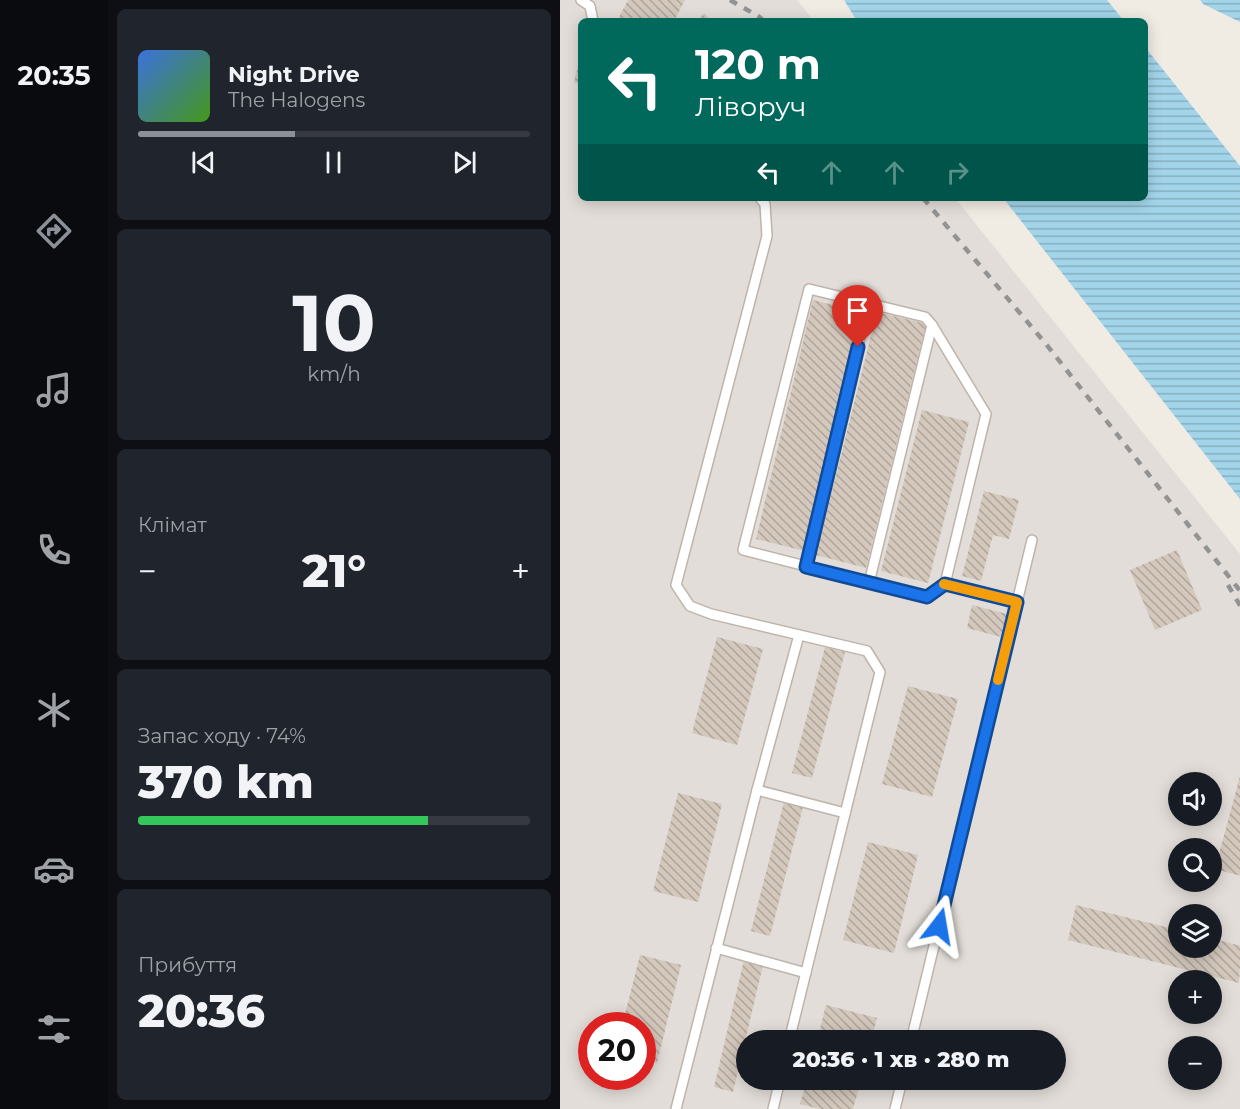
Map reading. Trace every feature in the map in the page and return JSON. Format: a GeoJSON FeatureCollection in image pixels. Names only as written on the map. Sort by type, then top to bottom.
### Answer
{"type":"FeatureCollection","features":[{"type":"Feature","properties":{"kind":"lane"},"geometry":{"type":"LineString","coordinates":[[581,0],[590,6],[592,18]]}},
{"type":"Feature","properties":{"kind":"lane"},"geometry":{"type":"LineString","coordinates":[[762,201],[765,204],[767,236],[676,585],[690,606],[711,614],[867,651],[880,672],[792,1030]]}},
{"type":"Feature","properties":{"kind":"lane"},"geometry":{"type":"LineString","coordinates":[[809,289],[925,317],[932,325],[986,414],[945,584],[927,597],[743,550],[809,289]]}},
{"type":"Feature","properties":{"kind":"lane"},"geometry":{"type":"LineString","coordinates":[[806,567],[868,303]]}},
{"type":"Feature","properties":{"kind":"lane"},"geometry":{"type":"LineString","coordinates":[[869,583],[932,325]]}},
{"type":"Feature","properties":{"kind":"lane"},"geometry":{"type":"LineString","coordinates":[[914,1030],[1032,540]]}},
{"type":"Feature","properties":{"kind":"lane"},"geometry":{"type":"LineString","coordinates":[[945,584],[1017,602]]}},
{"type":"Feature","properties":{"kind":"lane"},"geometry":{"type":"LineString","coordinates":[[676,1109],[799,635]]}},
{"type":"Feature","properties":{"kind":"lane"},"geometry":{"type":"LineString","coordinates":[[757,790],[845,813]]}},
{"type":"Feature","properties":{"kind":"lane"},"geometry":{"type":"LineString","coordinates":[[716,948],[806,973]]}},
{"type":"Feature","properties":{"kind":"lane"},"geometry":{"type":"LineString","coordinates":[[773,1109],[778,1090]]}},
{"type":"Feature","properties":{"kind":"lane"},"geometry":{"type":"LineString","coordinates":[[895,1109],[900,1090]]}},
{"type":"Feature","properties":{"kind":"shaded area"},"geometry":{"type":"Polygon","coordinates":[[[560,0],[797,0],[812,18],[578,18],[578,201],[957,201],[1240,554],[1240,1109],[560,1109],[560,0]]]}},
{"type":"Feature","properties":{"kind":"water"},"geometry":{"type":"Polygon","coordinates":[[[844,0],[1107,0],[1122,18],[855,18],[844,0]]]}},
{"type":"Feature","properties":{"kind":"water"},"geometry":{"type":"Polygon","coordinates":[[[1200,0],[1240,0],[1240,22],[1203,4],[1200,0]]]}},
{"type":"Feature","properties":{"kind":"water"},"geometry":{"type":"Polygon","coordinates":[[[1148,51],[1240,166],[1240,499],[1005,201],[1148,201],[1148,51]]]}},
{"type":"Feature","properties":{"kind":"building"},"geometry":{"type":"Polygon","coordinates":[[[628,0],[685,0],[676,18],[619,18],[628,0]]]}},
{"type":"Feature","properties":{"kind":"building"},"geometry":{"type":"Polygon","coordinates":[[[704,13],[709,18],[700,18],[704,13]]]}},
{"type":"Feature","properties":{"kind":"building"},"geometry":{"type":"Polygon","coordinates":[[[578,65],[578,84],[574,82],[578,65]]]}},
{"type":"Feature","properties":{"kind":"building"},"geometry":{"type":"Polygon","coordinates":[[[813,300],[862,312],[805,551],[756,539],[813,300]]]}},
{"type":"Feature","properties":{"kind":"building"},"geometry":{"type":"Polygon","coordinates":[[[877,312],[926,324],[866,568],[816,555],[877,312]]]}},
{"type":"Feature","properties":{"kind":"building"},"geometry":{"type":"Polygon","coordinates":[[[922,410],[969,422],[928,583],[881,571],[922,410]]]}},
{"type":"Feature","properties":{"kind":"building"},"geometry":{"type":"Polygon","coordinates":[[[984,491],[1019,500],[1009,539],[993,535],[981,581],[962,576],[984,491]]]}},
{"type":"Feature","properties":{"kind":"building"},"geometry":{"type":"Polygon","coordinates":[[[1177,550],[1202,610],[1155,630],[1130,570],[1177,550]]]}},
{"type":"Feature","properties":{"kind":"building"},"geometry":{"type":"Polygon","coordinates":[[[972,605],[1007,614],[1001,637],[967,628],[972,605]]]}},
{"type":"Feature","properties":{"kind":"building"},"geometry":{"type":"Polygon","coordinates":[[[717,637],[763,649],[737,745],[692,733],[717,637]]]}},
{"type":"Feature","properties":{"kind":"building"},"geometry":{"type":"Polygon","coordinates":[[[825,647],[845,652],[812,778],[792,773],[825,647]]]}},
{"type":"Feature","properties":{"kind":"building"},"geometry":{"type":"Polygon","coordinates":[[[908,686],[958,699],[932,797],[882,784],[908,686]]]}},
{"type":"Feature","properties":{"kind":"building"},"geometry":{"type":"Polygon","coordinates":[[[1241,776],[1241,876],[1222,871],[1222,843],[1241,776]]]}},
{"type":"Feature","properties":{"kind":"building"},"geometry":{"type":"Polygon","coordinates":[[[678,793],[722,804],[698,902],[653,891],[678,793]]]}},
{"type":"Feature","properties":{"kind":"building"},"geometry":{"type":"Polygon","coordinates":[[[784,802],[803,807],[770,936],[751,931],[784,802]]]}},
{"type":"Feature","properties":{"kind":"building"},"geometry":{"type":"Polygon","coordinates":[[[868,842],[918,855],[894,953],[843,940],[868,842]]]}},
{"type":"Feature","properties":{"kind":"building"},"geometry":{"type":"Polygon","coordinates":[[[1076,905],[1168,928],[1168,958],[1222,958],[1222,941],[1241,946],[1239,983],[1222,979],[1222,970],[1187,970],[1068,940],[1076,905]]]}},
{"type":"Feature","properties":{"kind":"building"},"geometry":{"type":"Polygon","coordinates":[[[640,955],[681,965],[657,1063],[656,1012],[626,1012],[640,955]]]}},
{"type":"Feature","properties":{"kind":"building"},"geometry":{"type":"Polygon","coordinates":[[[744,960],[763,965],[748,1030],[736,1030],[736,1079],[733,1092],[714,1087],[744,960]]]}},
{"type":"Feature","properties":{"kind":"building"},"geometry":{"type":"Polygon","coordinates":[[[826,1005],[877,1018],[874,1030],[820,1030],[826,1005]]]}},
{"type":"Feature","properties":{"kind":"building"},"geometry":{"type":"Polygon","coordinates":[[[804,1090],[858,1090],[853,1109],[820,1109],[800,1104],[804,1090]]]}},
{"type":"Feature","properties":{"kind":"railway"},"geometry":{"type":"LineString","coordinates":[[730,0],[760,18]]}},
{"type":"Feature","properties":{"kind":"railway"},"geometry":{"type":"LineString","coordinates":[[926,201],[1046,344],[1241,592]]}},
{"type":"Feature","properties":{"kind":"railway"},"geometry":{"type":"LineString","coordinates":[[1228,585],[1241,607]]}},
{"type":"Feature","properties":{"kind":"slow traffic"},"geometry":{"type":"LineString","coordinates":[[944,584],[1017,602],[998,680]]}},
{"type":"Feature","properties":{"kind":"route"},"geometry":{"type":"LineString","coordinates":[[858,347],[806,567],[927,597],[945,584],[1017,602],[939,926]]}}]}
